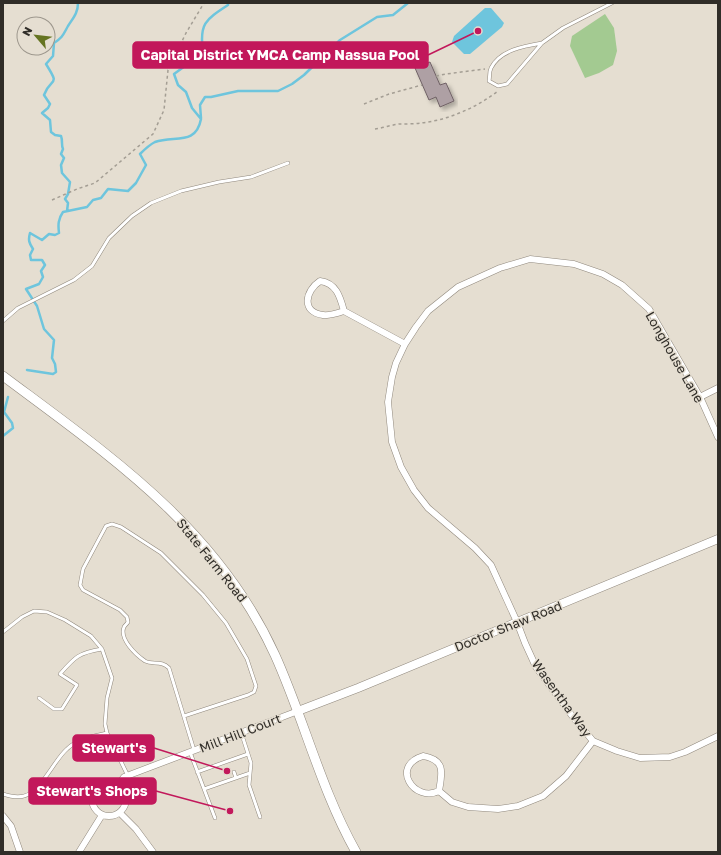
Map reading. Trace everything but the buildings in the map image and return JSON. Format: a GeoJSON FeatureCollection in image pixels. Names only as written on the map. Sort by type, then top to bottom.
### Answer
{"type":"FeatureCollection","features":[{"type":"Feature","properties":{"kind":"main road","name":"State Farm Road"},"geometry":{"type":"LineString","coordinates":[[3,376],[111,458],[160,500],[198,539],[238,588],[274,654],[298,711],[314,758],[342,828],[356,852]]}},
{"type":"Feature","properties":{"kind":"street","name":"Longhouse Lane"},"geometry":{"type":"LineString","coordinates":[[517,622],[491,565],[475,548],[428,508],[414,490],[401,467],[392,442],[388,402],[394,370],[405,344],[428,311],[458,287],[500,268],[530,259],[574,264],[603,274],[622,286],[649,309],[700,397],[718,437]]}},
{"type":"Feature","properties":{"kind":"street"},"geometry":{"type":"LineString","coordinates":[[344,311],[336,289],[331,284],[320,281],[313,285],[307,298],[308,307],[312,310],[320,315],[344,311],[405,344]]}},
{"type":"Feature","properties":{"kind":"street"},"geometry":{"type":"LineString","coordinates":[[700,397],[718,388]]}},
{"type":"Feature","properties":{"kind":"street","name":"Doctor Shaw Road"},"geometry":{"type":"LineString","coordinates":[[298,711],[358,688],[718,539]]}},
{"type":"Feature","properties":{"kind":"street","name":"Wasentha Way"},"geometry":{"type":"LineString","coordinates":[[517,622],[524,643],[536,666],[573,717],[593,741],[617,751],[640,758],[670,757],[685,752],[718,736]]}},
{"type":"Feature","properties":{"kind":"street","name":"Mill Hill Court"},"geometry":{"type":"LineString","coordinates":[[118,784],[124,777],[298,711]]}},
{"type":"Feature","properties":{"kind":"street"},"geometry":{"type":"LineString","coordinates":[[439,791],[452,802],[468,807],[498,809],[518,806],[543,796],[566,776],[593,741]]}},
{"type":"Feature","properties":{"kind":"street"},"geometry":{"type":"LineString","coordinates":[[423,756],[437,761],[442,770],[439,791],[430,794],[413,787],[409,783],[406,778],[406,771],[412,761],[423,756]]}},
{"type":"Feature","properties":{"kind":"street"},"geometry":{"type":"LineString","coordinates":[[108,782],[118,784],[122,788],[127,798],[126,804],[120,813],[111,816],[102,815],[97,812],[92,802],[94,791],[98,787],[108,782]]}},
{"type":"Feature","properties":{"kind":"street"},"geometry":{"type":"LineString","coordinates":[[120,813],[136,829],[153,852]]}},
{"type":"Feature","properties":{"kind":"street"},"geometry":{"type":"LineString","coordinates":[[79,852],[102,815]]}},
{"type":"Feature","properties":{"kind":"street"},"geometry":{"type":"LineString","coordinates":[[3,816],[11,826],[20,852]]}},
{"type":"Feature","properties":{"kind":"lane"},"geometry":{"type":"LineString","coordinates":[[542,43],[523,47],[501,56],[490,69],[490,81],[498,86],[507,84],[542,43],[563,28],[612,3]]}},
{"type":"Feature","properties":{"kind":"lane"},"geometry":{"type":"LineString","coordinates":[[3,321],[18,308],[37,300],[74,280],[92,266],[109,238],[132,216],[151,203],[181,191],[219,182],[251,177],[288,163]]}},
{"type":"Feature","properties":{"kind":"lane"},"geometry":{"type":"LineString","coordinates":[[184,716],[254,692],[256,686],[247,658],[226,623],[204,595],[175,565],[162,553],[121,527],[112,524],[106,526],[83,569],[80,585],[83,590],[120,610],[127,617],[128,622],[124,628],[124,636],[137,654],[147,662],[165,664],[170,668],[184,716],[197,772],[215,818]]}},
{"type":"Feature","properties":{"kind":"lane"},"geometry":{"type":"LineString","coordinates":[[3,632],[22,617],[34,612],[47,612],[65,620],[91,636],[102,649],[112,678],[107,698],[105,724],[107,733],[128,776]]}},
{"type":"Feature","properties":{"kind":"lane"},"geometry":{"type":"LineString","coordinates":[[39,698],[54,709],[62,708],[77,685],[60,674],[73,659],[87,652],[102,649]]}},
{"type":"Feature","properties":{"kind":"lane"},"geometry":{"type":"LineString","coordinates":[[241,732],[251,763],[249,785],[260,817]]}},
{"type":"Feature","properties":{"kind":"lane"},"geometry":{"type":"LineString","coordinates":[[3,794],[11,796],[24,796],[34,792],[66,749],[78,741],[107,733]]}},
{"type":"Feature","properties":{"kind":"lane"},"geometry":{"type":"LineString","coordinates":[[197,772],[248,754]]}},
{"type":"Feature","properties":{"kind":"lane"},"geometry":{"type":"LineString","coordinates":[[230,760],[232,766]]}},
{"type":"Feature","properties":{"kind":"lane"},"geometry":{"type":"LineString","coordinates":[[217,765],[219,770]]}},
{"type":"Feature","properties":{"kind":"lane"},"geometry":{"type":"LineString","coordinates":[[234,772],[236,778]]}},
{"type":"Feature","properties":{"kind":"lane"},"geometry":{"type":"LineString","coordinates":[[204,788],[250,773]]}},
{"type":"Feature","properties":{"kind":"lane"},"geometry":{"type":"LineString","coordinates":[[221,777],[223,782]]}},
{"type":"Feature","properties":{"kind":"path"},"geometry":{"type":"LineString","coordinates":[[52,200],[95,183],[153,134],[164,110],[168,70],[186,32],[204,3]]}},
{"type":"Feature","properties":{"kind":"path"},"geometry":{"type":"LineString","coordinates":[[436,76],[490,69]]}},
{"type":"Feature","properties":{"kind":"path"},"geometry":{"type":"LineString","coordinates":[[375,129],[399,124],[422,123],[466,111],[488,98],[507,84]]}},
{"type":"Feature","properties":{"kind":"path"},"geometry":{"type":"LineString","coordinates":[[364,104],[390,94],[422,85]]}},
{"type":"Feature","properties":{"kind":"green space"},"geometry":{"type":"Polygon","coordinates":[[[605,14],[614,28],[617,51],[613,65],[599,73],[585,78],[570,46],[572,36],[605,14]]]}},
{"type":"Feature","properties":{"kind":"water"},"geometry":{"type":"Polygon","coordinates":[[[485,8],[491,8],[504,23],[502,27],[470,54],[464,54],[452,42],[454,36],[485,8]]]}},
{"type":"Feature","properties":{"kind":"waterway"},"geometry":{"type":"LineString","coordinates":[[67,211],[68,203],[65,199],[68,194],[70,182],[62,173],[61,165],[64,158],[61,154],[63,149],[62,138],[61,136],[55,135],[51,132],[50,120],[42,113],[50,104],[44,95],[54,79],[46,64],[53,56],[54,43],[62,36],[75,15],[78,3]]}},
{"type":"Feature","properties":{"kind":"waterway"},"geometry":{"type":"LineString","coordinates":[[27,370],[53,374],[56,372],[55,364],[52,358],[54,340],[44,329],[37,306],[26,289],[39,284],[43,277],[41,271],[45,265],[42,260],[31,260],[30,255],[33,249],[29,241],[30,233],[42,240],[49,234],[55,235],[59,233],[58,227],[60,217],[63,212],[87,207],[93,200],[101,198],[108,189],[128,191],[136,183],[146,165],[140,154],[149,146],[155,142],[183,138],[194,133],[201,119],[192,108],[186,92],[178,85],[174,74],[185,66],[195,63],[203,52],[202,35],[205,24],[209,19],[228,5],[228,3]]}},
{"type":"Feature","properties":{"kind":"waterway"},"geometry":{"type":"LineString","coordinates":[[201,118],[200,105],[205,97],[238,91],[278,91],[292,84],[304,75],[340,40],[377,17],[393,15],[408,3]]}},
{"type":"Feature","properties":{"kind":"waterway"},"geometry":{"type":"LineString","coordinates":[[3,436],[13,428],[12,423],[4,412],[8,397]]}},
{"type":"Feature","properties":{"kind":"place","name":"Capital District YMCA Camp Nassua Pool"},"geometry":{"type":"Point","coordinates":[478,31]}},
{"type":"Feature","properties":{"kind":"place","name":"Stewart's"},"geometry":{"type":"Point","coordinates":[227,771]}},
{"type":"Feature","properties":{"kind":"place","name":"Stewart's Shops"},"geometry":{"type":"Point","coordinates":[230,811]}}]}
